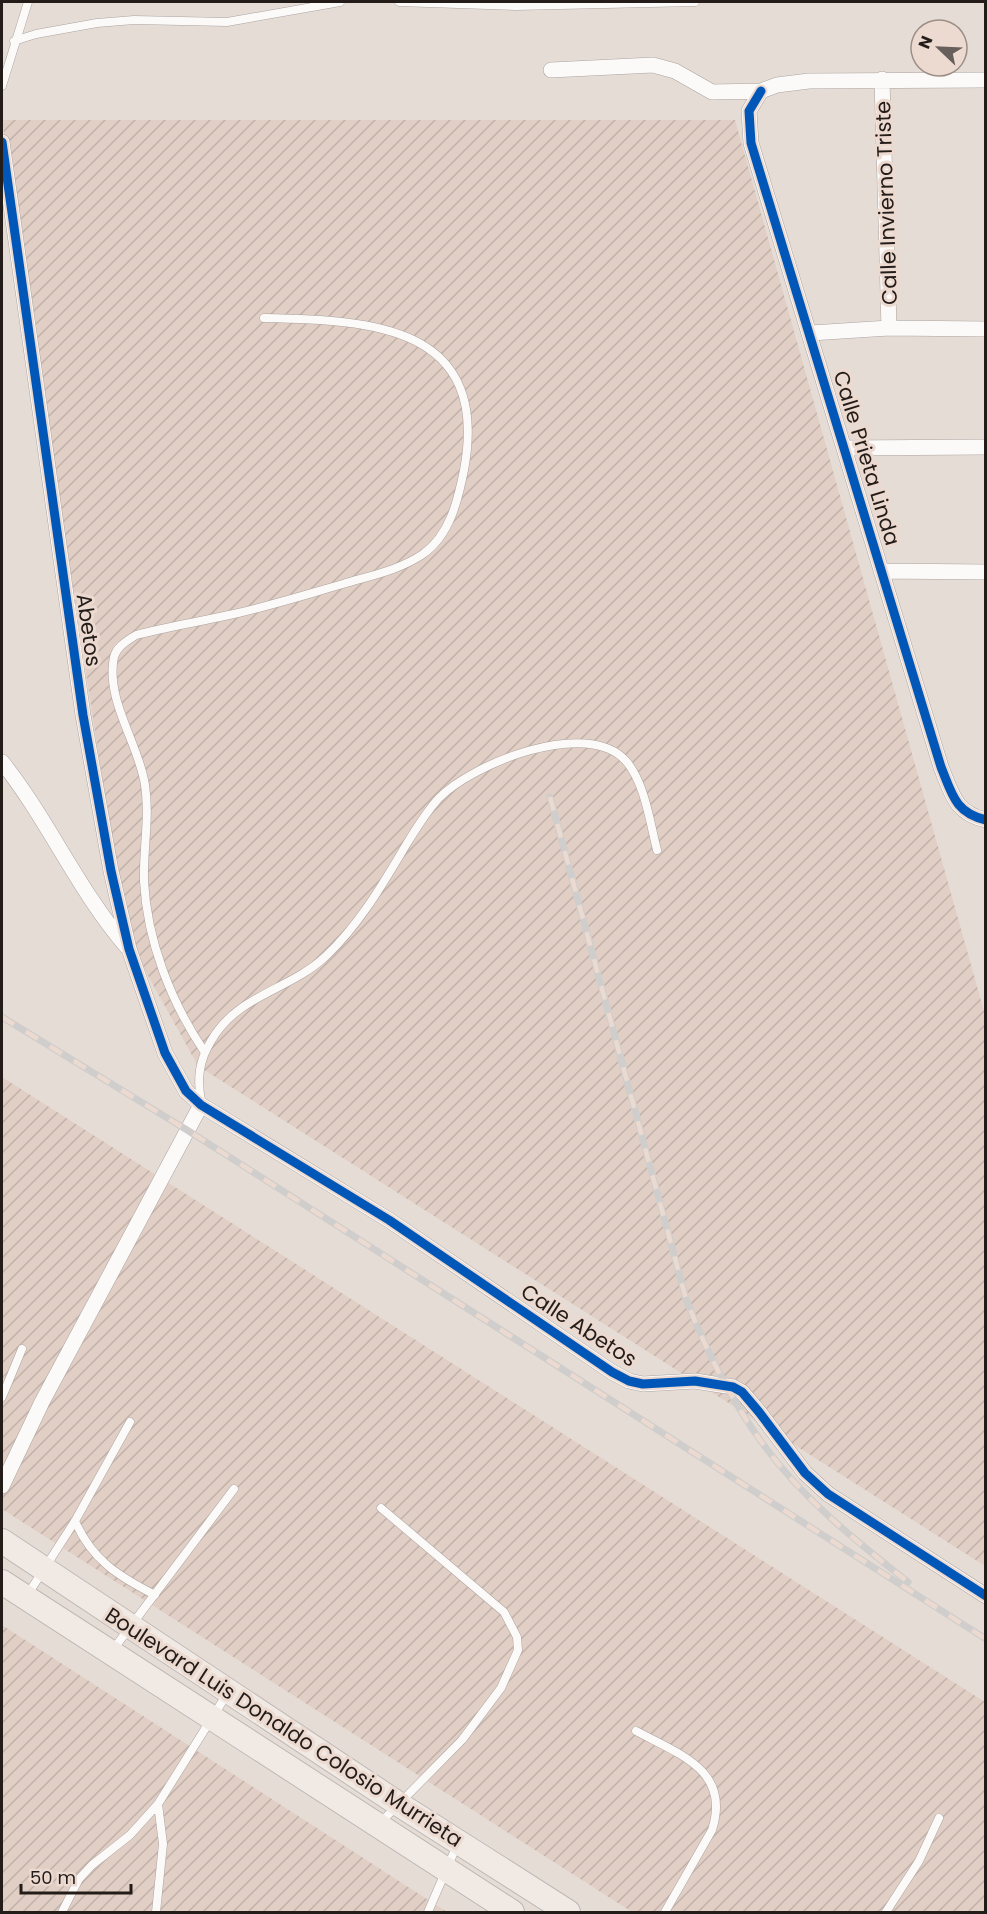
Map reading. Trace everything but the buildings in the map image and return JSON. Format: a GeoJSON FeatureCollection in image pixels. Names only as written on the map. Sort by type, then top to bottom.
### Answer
{"type":"FeatureCollection","features":[{"type":"Feature","properties":{"kind":"main road","name":"Boulevard Luis Donaldo Colosio Murrieta"},"geometry":{"type":"LineString","coordinates":[[2,1541],[230,1690],[400,1805],[568,1912]]}},
{"type":"Feature","properties":{"kind":"main road","name":"Boulevard Luis Donaldo Colosio Murrieta"},"geometry":{"type":"LineString","coordinates":[[2,1582],[512,1912]]}},
{"type":"Feature","properties":{"kind":"street"},"geometry":{"type":"LineString","coordinates":[[551,70],[653,65],[675,71],[712,92],[761,91],[777,85],[809,81],[986,80]]}},
{"type":"Feature","properties":{"kind":"street","name":"Calle Invierno Triste"},"geometry":{"type":"LineString","coordinates":[[882,79],[889,328]]}},
{"type":"Feature","properties":{"kind":"street","name":"Calle Prieta Linda"},"geometry":{"type":"LineString","coordinates":[[761,91],[749,111],[751,143],[811,333],[881,571],[951,792],[959,807],[967,814],[986,820]]}},
{"type":"Feature","properties":{"kind":"street","name":"Abetos"},"geometry":{"type":"LineString","coordinates":[[2,142],[83,715],[111,872],[129,949],[173,1072],[186,1091],[201,1105]]}},
{"type":"Feature","properties":{"kind":"street"},"geometry":{"type":"LineString","coordinates":[[811,333],[889,328],[986,329]]}},
{"type":"Feature","properties":{"kind":"street"},"geometry":{"type":"LineString","coordinates":[[844,447],[986,447]]}},
{"type":"Feature","properties":{"kind":"street"},"geometry":{"type":"LineString","coordinates":[[881,571],[986,572]]}},
{"type":"Feature","properties":{"kind":"street"},"geometry":{"type":"LineString","coordinates":[[2,762],[38,812],[84,891],[129,949]]}},
{"type":"Feature","properties":{"kind":"street"},"geometry":{"type":"LineString","coordinates":[[2,1486],[42,1402],[201,1105]]}},
{"type":"Feature","properties":{"kind":"street","name":"Calle Abetos"},"geometry":{"type":"LineString","coordinates":[[201,1105],[389,1220],[612,1372],[644,1384],[695,1381],[733,1386],[742,1392],[759,1412],[804,1473],[828,1494],[986,1596]]}},
{"type":"Feature","properties":{"kind":"lane"},"geometry":{"type":"LineString","coordinates":[[2,86],[14,41],[28,2]]}},
{"type":"Feature","properties":{"kind":"lane"},"geometry":{"type":"LineString","coordinates":[[14,41],[53,30],[97,23],[134,20],[227,22],[340,2]]}},
{"type":"Feature","properties":{"kind":"lane"},"geometry":{"type":"LineString","coordinates":[[399,2],[514,6],[695,2]]}},
{"type":"Feature","properties":{"kind":"lane"},"geometry":{"type":"LineString","coordinates":[[204,1051],[187,1026],[156,950],[144,879],[146,787],[141,764],[116,694],[114,656],[122,644],[136,635],[279,602],[404,565],[424,554],[442,533],[451,517],[460,489],[467,451],[468,424],[465,405],[454,379],[434,351],[404,334],[379,326],[342,320],[264,318]]}},
{"type":"Feature","properties":{"kind":"lane"},"geometry":{"type":"LineString","coordinates":[[201,1105],[198,1072],[204,1051],[224,1021],[235,1010],[307,971],[325,957],[366,909],[415,830],[438,799],[454,784],[477,770],[541,747],[565,744],[600,746],[625,760],[634,774],[657,850]]}},
{"type":"Feature","properties":{"kind":"lane"},"geometry":{"type":"LineString","coordinates":[[2,1398],[22,1349]]}},
{"type":"Feature","properties":{"kind":"lane"},"geometry":{"type":"LineString","coordinates":[[25,1598],[75,1521],[130,1422]]}},
{"type":"Feature","properties":{"kind":"lane"},"geometry":{"type":"LineString","coordinates":[[110,1654],[234,1489]]}},
{"type":"Feature","properties":{"kind":"lane"},"geometry":{"type":"LineString","coordinates":[[376,1826],[400,1805],[462,1740],[501,1689],[518,1650],[517,1636],[504,1612],[381,1508]]}},
{"type":"Feature","properties":{"kind":"lane"},"geometry":{"type":"LineString","coordinates":[[75,1521],[83,1539],[98,1558],[155,1594]]}},
{"type":"Feature","properties":{"kind":"lane"},"geometry":{"type":"LineString","coordinates":[[62,1912],[79,1879],[92,1865],[130,1835],[158,1804],[210,1718],[230,1690]]}},
{"type":"Feature","properties":{"kind":"lane"},"geometry":{"type":"LineString","coordinates":[[636,1731],[696,1766],[706,1775],[717,1795],[716,1817],[712,1830],[665,1912]]}},
{"type":"Feature","properties":{"kind":"lane"},"geometry":{"type":"LineString","coordinates":[[156,1912],[163,1844],[158,1804]]}},
{"type":"Feature","properties":{"kind":"lane"},"geometry":{"type":"LineString","coordinates":[[886,1912],[919,1861],[939,1818]]}},
{"type":"Feature","properties":{"kind":"lane"},"geometry":{"type":"LineString","coordinates":[[428,1912],[459,1843]]}},
{"type":"Feature","properties":{"kind":"shaded area"},"geometry":{"type":"Polygon","coordinates":[[[2,120],[735,120],[985,1015],[985,1566],[198,1066],[126,936],[2,120]]]}},
{"type":"Feature","properties":{"kind":"shaded area"},"geometry":{"type":"Polygon","coordinates":[[[2,1077],[985,1702],[985,1912],[632,1912],[2,1509],[2,1077]]]}},
{"type":"Feature","properties":{"kind":"shaded area"},"geometry":{"type":"Polygon","coordinates":[[[2,1625],[447,1912],[2,1912],[2,1625]]]}},
{"type":"Feature","properties":{"kind":"railway"},"geometry":{"type":"LineString","coordinates":[[550,797],[686,1299],[702,1337],[740,1410],[778,1464],[812,1501],[908,1582]]}},
{"type":"Feature","properties":{"kind":"railway"},"geometry":{"type":"LineString","coordinates":[[2,1017],[187,1130],[986,1639]]}},
{"type":"Feature","properties":{"kind":"cycle path"},"geometry":{"type":"LineString","coordinates":[[761,91],[749,111],[751,143],[941,767],[952,794],[961,807],[967,813],[986,820]]}},
{"type":"Feature","properties":{"kind":"cycle path"},"geometry":{"type":"LineString","coordinates":[[2,142],[83,715],[111,871],[129,949],[165,1053],[186,1091],[201,1105],[389,1220],[612,1372],[629,1381],[643,1384],[695,1381],[733,1387],[742,1392],[805,1473],[828,1494],[986,1596]]}}]}
